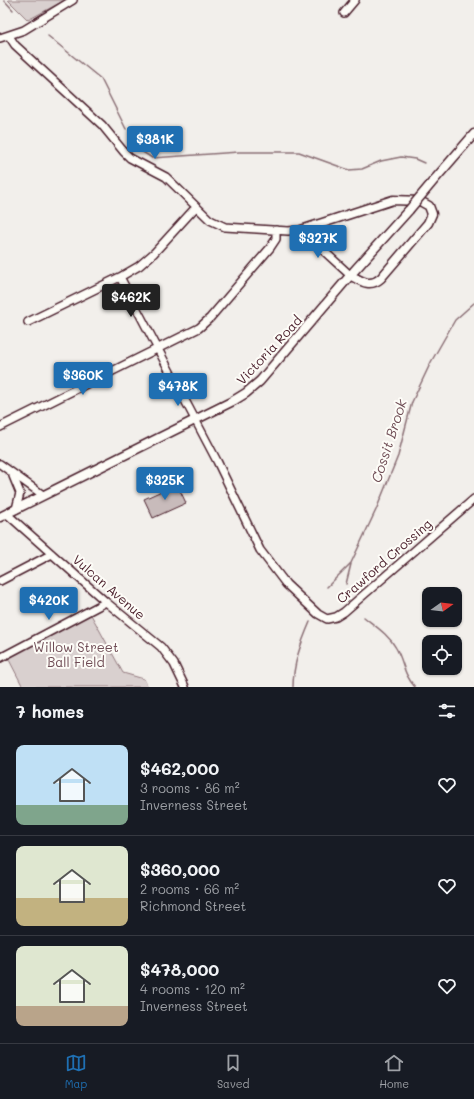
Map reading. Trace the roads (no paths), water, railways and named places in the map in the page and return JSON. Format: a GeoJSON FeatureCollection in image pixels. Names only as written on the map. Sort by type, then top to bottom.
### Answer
{"type":"FeatureCollection","features":[{"type":"Feature","properties":{"kind":"main road","name":"Victoria Road"},"geometry":{"type":"LineString","coordinates":[[4,515],[233,401],[257,384],[350,275],[409,210],[474,134]]}},
{"type":"Feature","properties":{"kind":"main road"},"geometry":{"type":"LineString","coordinates":[[301,230],[393,200],[420,201],[429,206],[432,214],[428,222],[381,278],[374,283],[368,284],[350,275]]}},
{"type":"Feature","properties":{"kind":"street"},"geometry":{"type":"LineString","coordinates":[[0,38],[24,30],[73,0]]}},
{"type":"Feature","properties":{"kind":"street"},"geometry":{"type":"LineString","coordinates":[[344,13],[355,0]]}},
{"type":"Feature","properties":{"kind":"street"},"geometry":{"type":"LineString","coordinates":[[9,36],[16,45],[102,125],[130,158],[166,177],[210,220],[225,227],[301,230],[350,275]]}},
{"type":"Feature","properties":{"kind":"street"},"geometry":{"type":"LineString","coordinates":[[28,322],[120,277],[147,260],[196,207]]}},
{"type":"Feature","properties":{"kind":"street"},"geometry":{"type":"LineString","coordinates":[[0,427],[193,332],[210,318],[273,244],[276,230]]}},
{"type":"Feature","properties":{"kind":"street"},"geometry":{"type":"LineString","coordinates":[[120,277],[195,420]]}},
{"type":"Feature","properties":{"kind":"street","name":"Crawford Crossing"},"geometry":{"type":"LineString","coordinates":[[195,420],[220,467],[260,550],[286,584],[318,614],[327,619],[336,617],[344,612],[474,499]]}},
{"type":"Feature","properties":{"kind":"street"},"geometry":{"type":"LineString","coordinates":[[0,464],[43,495]]}},
{"type":"Feature","properties":{"kind":"street"},"geometry":{"type":"LineString","coordinates":[[12,474],[20,494],[16,509]]}},
{"type":"Feature","properties":{"kind":"street","name":"Vulcan Avenue"},"geometry":{"type":"LineString","coordinates":[[4,515],[164,650],[174,664],[185,687]]}},
{"type":"Feature","properties":{"kind":"street"},"geometry":{"type":"LineString","coordinates":[[0,581],[52,554]]}},
{"type":"Feature","properties":{"kind":"street"},"geometry":{"type":"LineString","coordinates":[[0,658],[106,602]]}},
{"type":"Feature","properties":{"kind":"waterway"},"geometry":{"type":"LineString","coordinates":[[4,0],[13,10]]}},
{"type":"Feature","properties":{"kind":"waterway"},"geometry":{"type":"LineString","coordinates":[[48,36],[101,79],[126,129]]}},
{"type":"Feature","properties":{"kind":"waterway"},"geometry":{"type":"LineString","coordinates":[[135,147],[152,158],[239,152],[299,152],[349,170],[362,169],[381,161],[401,157],[415,159],[424,163]]}},
{"type":"Feature","properties":{"kind":"waterway","name":"Cossit Brook"},"geometry":{"type":"LineString","coordinates":[[327,587],[351,563],[376,510],[398,456],[412,402],[431,362],[455,320],[474,303]]}},
{"type":"Feature","properties":{"kind":"waterway"},"geometry":{"type":"LineString","coordinates":[[346,584],[351,564]]}},
{"type":"Feature","properties":{"kind":"waterway"},"geometry":{"type":"LineString","coordinates":[[364,617],[382,631],[393,643],[399,653],[406,673],[415,687]]}},
{"type":"Feature","properties":{"kind":"waterway","name":"Cossit Brook"},"geometry":{"type":"LineString","coordinates":[[293,687],[294,670],[298,654],[310,622]]}},
{"type":"Feature","properties":{"kind":"park label","name":"Willow Street Ball Field"},"geometry":{"type":"Point","coordinates":[76,654]}}]}
